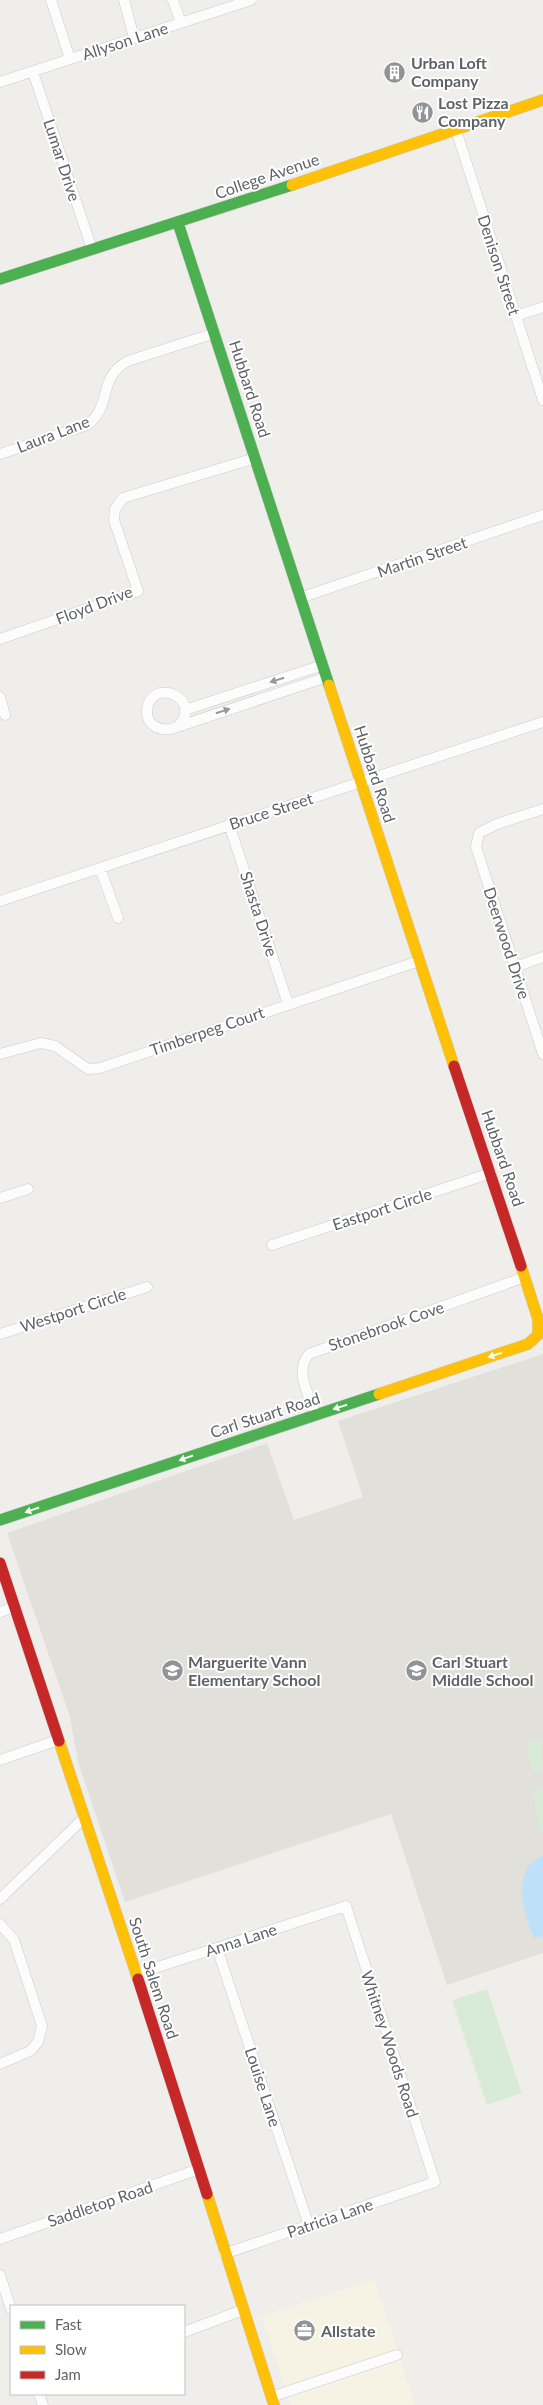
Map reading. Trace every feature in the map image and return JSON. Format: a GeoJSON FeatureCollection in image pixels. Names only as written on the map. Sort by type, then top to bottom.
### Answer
{"type":"FeatureCollection","features":[{"type":"Feature","properties":{"kind":"street"},"geometry":{"type":"LineString","coordinates":[[51,0],[70,59]]}},
{"type":"Feature","properties":{"kind":"street"},"geometry":{"type":"LineString","coordinates":[[124,0],[134,38]]}},
{"type":"Feature","properties":{"kind":"street"},"geometry":{"type":"LineString","coordinates":[[173,0],[181,23]]}},
{"type":"Feature","properties":{"kind":"street","name":"Allyson Lane"},"geometry":{"type":"LineString","coordinates":[[0,82],[251,0]]}},
{"type":"Feature","properties":{"kind":"street","name":"Lumar Drive"},"geometry":{"type":"LineString","coordinates":[[33,72],[92,249]]}},
{"type":"Feature","properties":{"kind":"street","name":"College Avenue"},"geometry":{"type":"LineString","coordinates":[[0,279],[178,223],[543,100]]}},
{"type":"Feature","properties":{"kind":"street","name":"Denison Street"},"geometry":{"type":"LineString","coordinates":[[456,130],[543,400]]}},
{"type":"Feature","properties":{"kind":"street","name":"Hubbard Road"},"geometry":{"type":"LineString","coordinates":[[178,223],[419,961],[525,1277],[538,1319],[538,1335]]}},
{"type":"Feature","properties":{"kind":"street"},"geometry":{"type":"LineString","coordinates":[[516,316],[543,307]]}},
{"type":"Feature","properties":{"kind":"street","name":"Laura Lane"},"geometry":{"type":"LineString","coordinates":[[0,454],[87,425],[98,416],[103,406],[108,380],[116,368],[128,361],[215,333]]}},
{"type":"Feature","properties":{"kind":"street","name":"Floyd Drive"},"geometry":{"type":"LineString","coordinates":[[0,639],[138,591],[114,520],[116,509],[123,498],[255,458]]}},
{"type":"Feature","properties":{"kind":"street","name":"Martin Street"},"geometry":{"type":"LineString","coordinates":[[300,598],[543,516]]}},
{"type":"Feature","properties":{"kind":"street"},"geometry":{"type":"LineString","coordinates":[[185,710],[323,665]]}},
{"type":"Feature","properties":{"kind":"street"},"geometry":{"type":"LineString","coordinates":[[177,727],[182,722],[185,710],[181,699],[171,693],[159,694],[150,701],[147,713],[153,725],[164,730],[177,727],[327,677]]}},
{"type":"Feature","properties":{"kind":"street"},"geometry":{"type":"LineString","coordinates":[[0,697],[5,716]]}},
{"type":"Feature","properties":{"kind":"street","name":"Bruce Street"},"geometry":{"type":"LineString","coordinates":[[0,901],[543,722]]}},
{"type":"Feature","properties":{"kind":"street","name":"Deerwood Drive"},"geometry":{"type":"LineString","coordinates":[[543,809],[497,824],[479,833],[476,848],[543,1054]]}},
{"type":"Feature","properties":{"kind":"street","name":"Shasta Drive"},"geometry":{"type":"LineString","coordinates":[[229,824],[288,1004]]}},
{"type":"Feature","properties":{"kind":"street"},"geometry":{"type":"LineString","coordinates":[[100,868],[118,918]]}},
{"type":"Feature","properties":{"kind":"street"},"geometry":{"type":"LineString","coordinates":[[515,967],[543,957]]}},
{"type":"Feature","properties":{"kind":"street","name":"Timberpeg Court"},"geometry":{"type":"LineString","coordinates":[[0,1054],[41,1043],[55,1046],[88,1069],[100,1068],[419,961]]}},
{"type":"Feature","properties":{"kind":"street","name":"Eastport Circle"},"geometry":{"type":"LineString","coordinates":[[272,1245],[491,1173]]}},
{"type":"Feature","properties":{"kind":"street"},"geometry":{"type":"LineString","coordinates":[[0,1198],[28,1189]]}},
{"type":"Feature","properties":{"kind":"street","name":"Stonebrook Cove"},"geometry":{"type":"LineString","coordinates":[[316,1415],[302,1373],[304,1359],[309,1354],[525,1277]]}},
{"type":"Feature","properties":{"kind":"street","name":"Westport Circle"},"geometry":{"type":"LineString","coordinates":[[0,1334],[147,1287]]}},
{"type":"Feature","properties":{"kind":"street","name":"Carl Stuart Road"},"geometry":{"type":"LineString","coordinates":[[0,1520],[528,1344],[538,1335]]}},
{"type":"Feature","properties":{"kind":"street","name":"South Salem Road"},"geometry":{"type":"LineString","coordinates":[[0,1563],[136,1974],[199,2169],[224,2254],[273,2401]]}},
{"type":"Feature","properties":{"kind":"street"},"geometry":{"type":"LineString","coordinates":[[0,1612],[14,1607]]}},
{"type":"Feature","properties":{"kind":"street"},"geometry":{"type":"LineString","coordinates":[[0,1760],[58,1740]]}},
{"type":"Feature","properties":{"kind":"street"},"geometry":{"type":"LineString","coordinates":[[0,1899],[84,1818]]}},
{"type":"Feature","properties":{"kind":"street","name":"Anna Lane"},"geometry":{"type":"LineString","coordinates":[[136,1974],[346,1906]]}},
{"type":"Feature","properties":{"kind":"street","name":"Whitney Woods Road"},"geometry":{"type":"LineString","coordinates":[[346,1906],[435,2182]]}},
{"type":"Feature","properties":{"kind":"street"},"geometry":{"type":"LineString","coordinates":[[0,1924],[14,1940],[42,2026],[38,2042],[30,2051],[0,2064]]}},
{"type":"Feature","properties":{"kind":"street","name":"Louise Lane"},"geometry":{"type":"LineString","coordinates":[[218,1948],[309,2226]]}},
{"type":"Feature","properties":{"kind":"street","name":"Saddletop Road"},"geometry":{"type":"LineString","coordinates":[[0,2239],[199,2169]]}},
{"type":"Feature","properties":{"kind":"street","name":"Patricia Lane"},"geometry":{"type":"LineString","coordinates":[[224,2254],[435,2182]]}},
{"type":"Feature","properties":{"kind":"street"},"geometry":{"type":"LineString","coordinates":[[0,2275],[10,2306]]}},
{"type":"Feature","properties":{"kind":"street"},"geometry":{"type":"LineString","coordinates":[[185,2332],[243,2310]]}},
{"type":"Feature","properties":{"kind":"street"},"geometry":{"type":"LineString","coordinates":[[273,2401],[397,2355]]}},
{"type":"Feature","properties":{"kind":"shaded area"},"geometry":{"type":"Polygon","coordinates":[[[543,1354],[543,1953],[447,1985],[391,1814],[125,1902],[78,1762],[70,1717],[7,1533],[267,1443],[294,1520],[363,1497],[338,1421],[543,1354]]]}},
{"type":"Feature","properties":{"kind":"shaded area"},"geometry":{"type":"Polygon","coordinates":[[[374,2279],[415,2405],[291,2405],[262,2316],[374,2279]]]}},
{"type":"Feature","properties":{"kind":"green space"},"geometry":{"type":"Polygon","coordinates":[[[541,1740],[543,1769],[532,1772],[526,1743],[541,1740]]]}},
{"type":"Feature","properties":{"kind":"green space"},"geometry":{"type":"Polygon","coordinates":[[[543,1788],[543,1832],[541,1832],[532,1790],[543,1788]]]}},
{"type":"Feature","properties":{"kind":"green space"},"geometry":{"type":"Polygon","coordinates":[[[487,1989],[522,2093],[487,2105],[452,2000],[487,1989]]]}},
{"type":"Feature","properties":{"kind":"water"},"geometry":{"type":"Polygon","coordinates":[[[543,1855],[543,1936],[534,1938],[527,1920],[522,1891],[525,1873],[530,1864],[543,1855]]]}},
{"type":"Feature","properties":{"kind":"traffic: fast"},"geometry":{"type":"LineString","coordinates":[[0,279],[292,185]]}},
{"type":"Feature","properties":{"kind":"traffic: fast"},"geometry":{"type":"LineString","coordinates":[[178,223],[329,685]]}},
{"type":"Feature","properties":{"kind":"traffic: fast"},"geometry":{"type":"LineString","coordinates":[[0,1520],[379,1394]]}},
{"type":"Feature","properties":{"kind":"traffic: slow"},"geometry":{"type":"LineString","coordinates":[[292,185],[543,100]]}},
{"type":"Feature","properties":{"kind":"traffic: slow"},"geometry":{"type":"LineString","coordinates":[[329,685],[454,1066]]}},
{"type":"Feature","properties":{"kind":"traffic: slow"},"geometry":{"type":"LineString","coordinates":[[379,1394],[528,1344],[538,1335],[538,1319],[521,1266]]}},
{"type":"Feature","properties":{"kind":"traffic: slow"},"geometry":{"type":"LineString","coordinates":[[59,1741],[138,1979]]}},
{"type":"Feature","properties":{"kind":"traffic: slow"},"geometry":{"type":"LineString","coordinates":[[207,2194],[274,2405]]}},
{"type":"Feature","properties":{"kind":"traffic: jam"},"geometry":{"type":"LineString","coordinates":[[454,1066],[521,1266]]}},
{"type":"Feature","properties":{"kind":"traffic: jam"},"geometry":{"type":"LineString","coordinates":[[0,1563],[59,1741]]}},
{"type":"Feature","properties":{"kind":"traffic: jam"},"geometry":{"type":"LineString","coordinates":[[138,1979],[207,2194]]}},
{"type":"Feature","properties":{"kind":"place","name":"Urban Loft Company"},"geometry":{"type":"Point","coordinates":[395,72]}},
{"type":"Feature","properties":{"kind":"place","name":"Lost Pizza Company"},"geometry":{"type":"Point","coordinates":[422,112]}},
{"type":"Feature","properties":{"kind":"place","name":"Marguerite Vann Elementary School"},"geometry":{"type":"Point","coordinates":[172,1671]}},
{"type":"Feature","properties":{"kind":"place","name":"Carl Stuart Middle School"},"geometry":{"type":"Point","coordinates":[416,1671]}},
{"type":"Feature","properties":{"kind":"place","name":"Allstate"},"geometry":{"type":"Point","coordinates":[305,2331]}}]}
